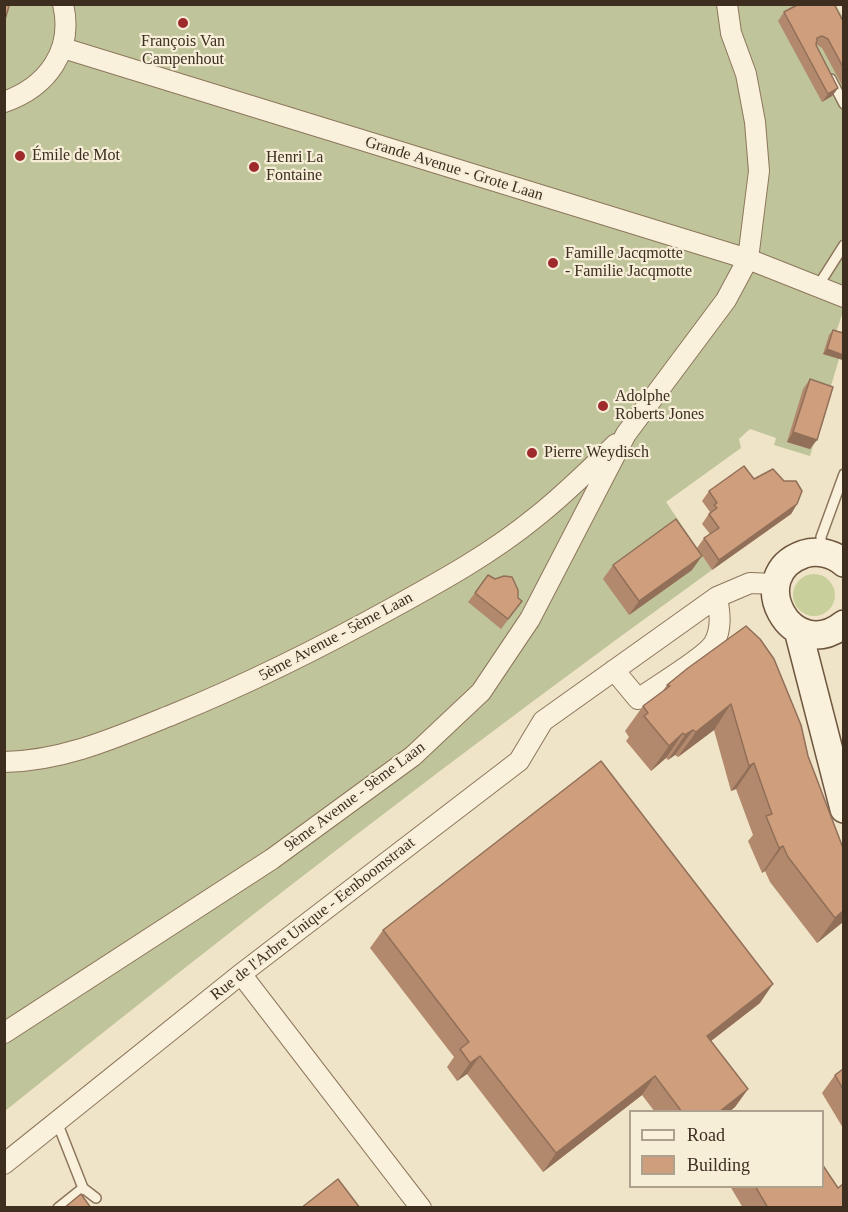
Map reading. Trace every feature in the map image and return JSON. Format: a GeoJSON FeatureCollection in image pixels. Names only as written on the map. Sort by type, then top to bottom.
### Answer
{"type":"FeatureCollection","features":[{"type":"Feature","properties":{"kind":"street"},"geometry":{"type":"LineString","coordinates":[[4,102],[23,96],[40,84],[54,68],[63,48],[66,28],[63,4]]}},
{"type":"Feature","properties":{"kind":"street"},"geometry":{"type":"LineString","coordinates":[[716,4],[731,33],[746,74],[755,122],[759,171],[748,259]]}},
{"type":"Feature","properties":{"kind":"street"},"geometry":{"type":"LineString","coordinates":[[727,4],[731,33]]}},
{"type":"Feature","properties":{"kind":"street","name":"Grande Avenue - Grote Laan"},"geometry":{"type":"LineString","coordinates":[[63,48],[748,259],[843,297]]}},
{"type":"Feature","properties":{"kind":"street","name":"9ème Avenue - 9ème Laan"},"geometry":{"type":"LineString","coordinates":[[4,1033],[272,859],[413,756],[481,692],[530,619],[626,434],[726,300],[748,259]]}},
{"type":"Feature","properties":{"kind":"street","name":"5ème Avenue - 5ème Laan"},"geometry":{"type":"LineString","coordinates":[[4,762],[48,758],[118,736],[235,689],[335,640],[451,576],[505,540],[536,517],[626,434]]}},
{"type":"Feature","properties":{"kind":"street"},"geometry":{"type":"LineString","coordinates":[[838,558],[797,557],[786,565],[776,584],[776,601],[780,613],[798,630],[843,809]]}},
{"type":"Feature","properties":{"kind":"street","name":"Rue de l'Arbre Unique - Eenboomstraat"},"geometry":{"type":"LineString","coordinates":[[4,1164],[241,974],[519,761],[543,721],[717,597],[750,583],[776,584]]}},
{"type":"Feature","properties":{"kind":"street"},"geometry":{"type":"LineString","coordinates":[[615,670],[638,699],[708,650],[718,633],[720,614],[717,597]]}},
{"type":"Feature","properties":{"kind":"street"},"geometry":{"type":"LineString","coordinates":[[798,630],[820,634],[843,627]]}},
{"type":"Feature","properties":{"kind":"street"},"geometry":{"type":"LineString","coordinates":[[241,974],[421,1208]]}},
{"type":"Feature","properties":{"kind":"lane"},"geometry":{"type":"LineString","coordinates":[[827,72],[843,104]]}},
{"type":"Feature","properties":{"kind":"lane"},"geometry":{"type":"LineString","coordinates":[[817,287],[843,245]]}},
{"type":"Feature","properties":{"kind":"lane"},"geometry":{"type":"LineString","coordinates":[[838,558],[821,537],[843,474]]}},
{"type":"Feature","properties":{"kind":"lane"},"geometry":{"type":"LineString","coordinates":[[57,1122],[83,1188],[96,1198]]}},
{"type":"Feature","properties":{"kind":"lane"},"geometry":{"type":"LineString","coordinates":[[58,1208],[83,1188]]}},
{"type":"Feature","properties":{"kind":"green space"},"geometry":{"type":"Polygon","coordinates":[[[5,5],[836,5],[844,19],[844,308],[835,336],[839,359],[810,456],[774,445],[776,438],[750,429],[739,439],[741,448],[666,502],[712,570],[355,836],[5,1111],[5,5]]]}},
{"type":"Feature","properties":{"kind":"green space"},"geometry":{"type":"Polygon","coordinates":[[[814,574],[822,575],[829,580],[834,587],[834,603],[829,610],[822,615],[814,616],[806,615],[799,610],[794,603],[793,595],[794,587],[799,580],[806,575],[814,574]]]}},
{"type":"Feature","properties":{"kind":"building"},"geometry":{"type":"Polygon","coordinates":[[[799,4],[834,4],[843,21],[843,67],[828,39],[822,36],[817,38],[816,45],[838,88],[828,94],[784,12],[799,4]]]}},
{"type":"Feature","properties":{"kind":"building"},"geometry":{"type":"Polygon","coordinates":[[[4,5],[9,6],[4,23],[4,5]]]}},
{"type":"Feature","properties":{"kind":"building"},"geometry":{"type":"Polygon","coordinates":[[[833,330],[843,333],[843,355],[827,349],[833,330]]]}},
{"type":"Feature","properties":{"kind":"building"},"geometry":{"type":"Polygon","coordinates":[[[810,379],[833,387],[817,440],[793,432],[810,379]]]}},
{"type":"Feature","properties":{"kind":"building"},"geometry":{"type":"Polygon","coordinates":[[[744,466],[754,479],[773,469],[784,481],[796,481],[802,491],[797,504],[719,560],[704,538],[719,528],[709,514],[717,508],[714,505],[717,503],[709,491],[744,466]]]}},
{"type":"Feature","properties":{"kind":"building"},"geometry":{"type":"Polygon","coordinates":[[[676,519],[702,556],[639,601],[613,565],[676,519]]]}},
{"type":"Feature","properties":{"kind":"building"},"geometry":{"type":"Polygon","coordinates":[[[488,575],[495,579],[504,576],[512,577],[518,590],[518,598],[522,601],[508,619],[475,593],[488,575]]]}},
{"type":"Feature","properties":{"kind":"building"},"geometry":{"type":"Polygon","coordinates":[[[746,626],[760,639],[774,659],[801,725],[808,756],[843,848],[843,911],[835,918],[788,857],[783,846],[779,848],[766,816],[772,814],[754,763],[749,766],[731,704],[696,732],[693,730],[685,735],[683,733],[669,746],[644,716],[648,713],[643,706],[670,686],[667,685],[688,668],[746,626]]]}},
{"type":"Feature","properties":{"kind":"building"},"geometry":{"type":"Polygon","coordinates":[[[601,761],[773,984],[707,1036],[748,1089],[722,1110],[680,1110],[655,1076],[556,1153],[480,1056],[470,1063],[460,1049],[469,1042],[383,930],[601,761]]]}},
{"type":"Feature","properties":{"kind":"building"},"geometry":{"type":"Polygon","coordinates":[[[843,1069],[843,1089],[835,1075],[843,1069]]]}},
{"type":"Feature","properties":{"kind":"building"},"geometry":{"type":"Polygon","coordinates":[[[824,1167],[838,1188],[843,1184],[843,1208],[768,1208],[756,1188],[824,1188],[824,1167]]]}},
{"type":"Feature","properties":{"kind":"building"},"geometry":{"type":"Polygon","coordinates":[[[338,1179],[360,1208],[301,1208],[338,1179]]]}},
{"type":"Feature","properties":{"kind":"building"},"geometry":{"type":"Polygon","coordinates":[[[81,1194],[91,1208],[64,1208],[81,1194]]]}},
{"type":"Feature","properties":{"kind":"place","name":"François Van Campenhout"},"geometry":{"type":"Point","coordinates":[183,23]}},
{"type":"Feature","properties":{"kind":"place","name":"Émile de Mot"},"geometry":{"type":"Point","coordinates":[20,156]}},
{"type":"Feature","properties":{"kind":"place","name":"Henri La Fontaine"},"geometry":{"type":"Point","coordinates":[254,167]}},
{"type":"Feature","properties":{"kind":"place","name":"Famille Jacqmotte - Familie Jacqmotte"},"geometry":{"type":"Point","coordinates":[553,263]}},
{"type":"Feature","properties":{"kind":"place","name":"Adolphe Roberts Jones"},"geometry":{"type":"Point","coordinates":[603,406]}},
{"type":"Feature","properties":{"kind":"place","name":"Pierre Weydisch"},"geometry":{"type":"Point","coordinates":[532,453]}}]}
